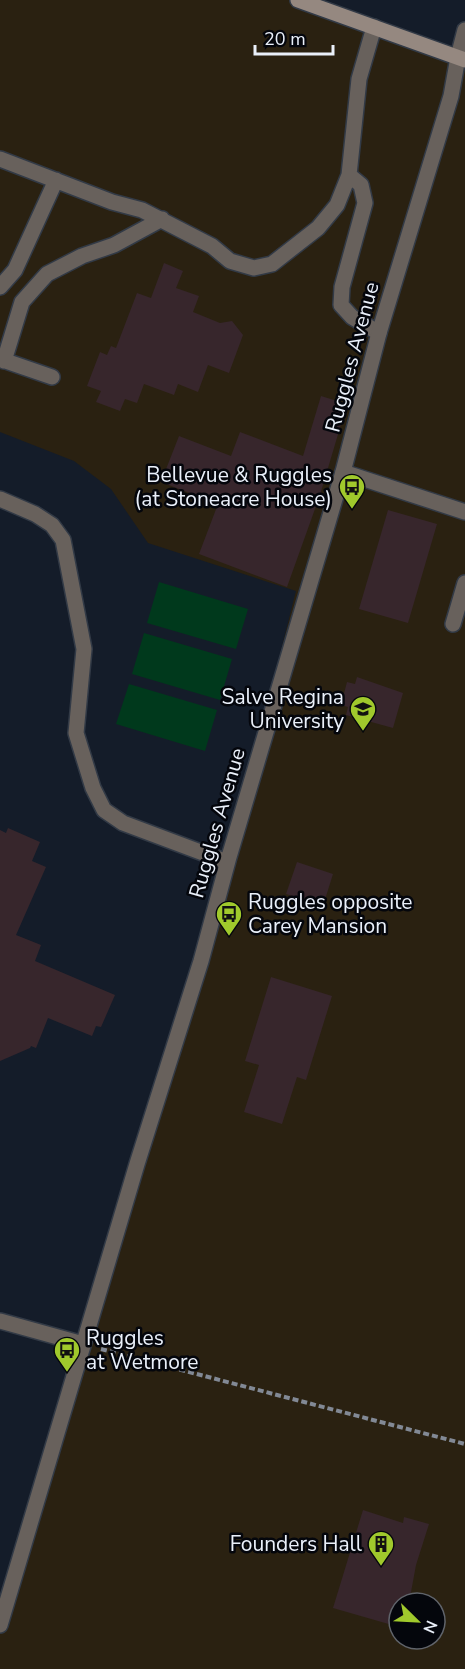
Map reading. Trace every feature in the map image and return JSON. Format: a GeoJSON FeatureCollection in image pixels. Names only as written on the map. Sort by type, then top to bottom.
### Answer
{"type":"FeatureCollection","features":[{"type":"Feature","properties":{"kind":"main road"},"geometry":{"type":"LineString","coordinates":[[298,0],[461,59]]}},
{"type":"Feature","properties":{"kind":"street"},"geometry":{"type":"LineString","coordinates":[[0,159],[112,202],[142,210],[212,246],[230,261],[254,268],[272,264],[318,228],[337,205],[349,175],[358,79],[374,27]]}},
{"type":"Feature","properties":{"kind":"street","name":"Ruggles Avenue"},"geometry":{"type":"LineString","coordinates":[[0,1625],[137,1164],[201,962],[227,862],[343,472],[379,333],[451,96],[461,59],[465,30]]}},
{"type":"Feature","properties":{"kind":"street"},"geometry":{"type":"LineString","coordinates":[[349,175],[361,185],[365,203],[342,287],[341,305],[352,317],[379,333]]}},
{"type":"Feature","properties":{"kind":"street"},"geometry":{"type":"LineString","coordinates":[[29,294],[3,284],[15,270],[56,180]]}},
{"type":"Feature","properties":{"kind":"street"},"geometry":{"type":"LineString","coordinates":[[52,377],[2,360],[22,302],[47,274],[82,256],[114,245],[162,219]]}},
{"type":"Feature","properties":{"kind":"street"},"geometry":{"type":"LineString","coordinates":[[343,472],[465,512]]}},
{"type":"Feature","properties":{"kind":"street"},"geometry":{"type":"LineString","coordinates":[[0,499],[43,519],[52,525],[63,540],[84,649],[76,733],[93,788],[104,810],[123,824],[227,862]]}},
{"type":"Feature","properties":{"kind":"street"},"geometry":{"type":"LineString","coordinates":[[453,624],[465,583]]}},
{"type":"Feature","properties":{"kind":"street"},"geometry":{"type":"LineString","coordinates":[[0,1322],[83,1344]]}},
{"type":"Feature","properties":{"kind":"path"},"geometry":{"type":"LineString","coordinates":[[83,1344],[465,1444]]}},
{"type":"Feature","properties":{"kind":"shaded area","name":"Salve Regina University"},"geometry":{"type":"Polygon","coordinates":[[[0,0],[299,0],[465,60],[465,1669],[0,1669],[0,1625],[229,857],[296,591],[148,543],[111,489],[74,461],[0,432],[0,0]]]}},
{"type":"Feature","properties":{"kind":"green space"},"geometry":{"type":"Polygon","coordinates":[[[159,582],[248,609],[236,649],[147,623],[159,582]]]}},
{"type":"Feature","properties":{"kind":"green space"},"geometry":{"type":"Polygon","coordinates":[[[144,633],[232,659],[220,700],[132,674],[144,633]]]}},
{"type":"Feature","properties":{"kind":"green space"},"geometry":{"type":"Polygon","coordinates":[[[129,684],[217,710],[205,751],[116,724],[129,684]]]}},
{"type":"Feature","properties":{"kind":"building"},"geometry":{"type":"Polygon","coordinates":[[[164,263],[183,271],[176,288],[199,296],[193,312],[220,323],[232,321],[243,335],[229,373],[208,365],[198,392],[178,384],[174,395],[144,384],[137,403],[125,399],[120,411],[96,402],[101,391],[87,386],[100,352],[107,355],[111,346],[116,348],[137,293],[151,298],[164,263]]]}},
{"type":"Feature","properties":{"kind":"building"},"geometry":{"type":"Polygon","coordinates":[[[321,396],[347,404],[320,495],[287,587],[199,554],[218,504],[161,482],[179,436],[231,456],[240,432],[303,456],[321,396]]]}},
{"type":"Feature","properties":{"kind":"building"},"geometry":{"type":"Polygon","coordinates":[[[388,510],[437,524],[408,623],[359,609],[388,510]]]}},
{"type":"Feature","properties":{"kind":"building"},"geometry":{"type":"Polygon","coordinates":[[[357,677],[403,693],[393,728],[346,715],[348,707],[341,705],[347,682],[355,684],[357,677]]]}},
{"type":"Feature","properties":{"kind":"building"},"geometry":{"type":"Polygon","coordinates":[[[8,828],[40,842],[32,861],[46,867],[16,935],[41,945],[35,961],[115,995],[101,1027],[96,1026],[92,1036],[48,1018],[36,1048],[31,1046],[0,1061],[0,830],[6,833],[8,828]]]}},
{"type":"Feature","properties":{"kind":"building"},"geometry":{"type":"Polygon","coordinates":[[[297,862],[333,874],[323,906],[286,894],[297,862]]]}},
{"type":"Feature","properties":{"kind":"building"},"geometry":{"type":"Polygon","coordinates":[[[271,977],[332,996],[306,1080],[297,1077],[282,1124],[244,1112],[259,1065],[245,1061],[271,977]]]}},
{"type":"Feature","properties":{"kind":"building","name":"Founders Hall"},"geometry":{"type":"Polygon","coordinates":[[[363,1510],[403,1523],[404,1517],[429,1524],[416,1565],[411,1591],[387,1591],[387,1624],[333,1608],[363,1510]]]}},
{"type":"Feature","properties":{"kind":"place","name":"Bellevue & Ruggles (at Stoneacre House)"},"geometry":{"type":"Point","coordinates":[352,510]}},
{"type":"Feature","properties":{"kind":"place","name":"Salve Regina University"},"geometry":{"type":"Point","coordinates":[363,732]}},
{"type":"Feature","properties":{"kind":"place","name":"Ruggles opposite Carey Mansion"},"geometry":{"type":"Point","coordinates":[229,937]}},
{"type":"Feature","properties":{"kind":"place","name":"Ruggles at Wetmore"},"geometry":{"type":"Point","coordinates":[67,1373]}},
{"type":"Feature","properties":{"kind":"place","name":"Founders Hall"},"geometry":{"type":"Point","coordinates":[381,1567]}}]}
